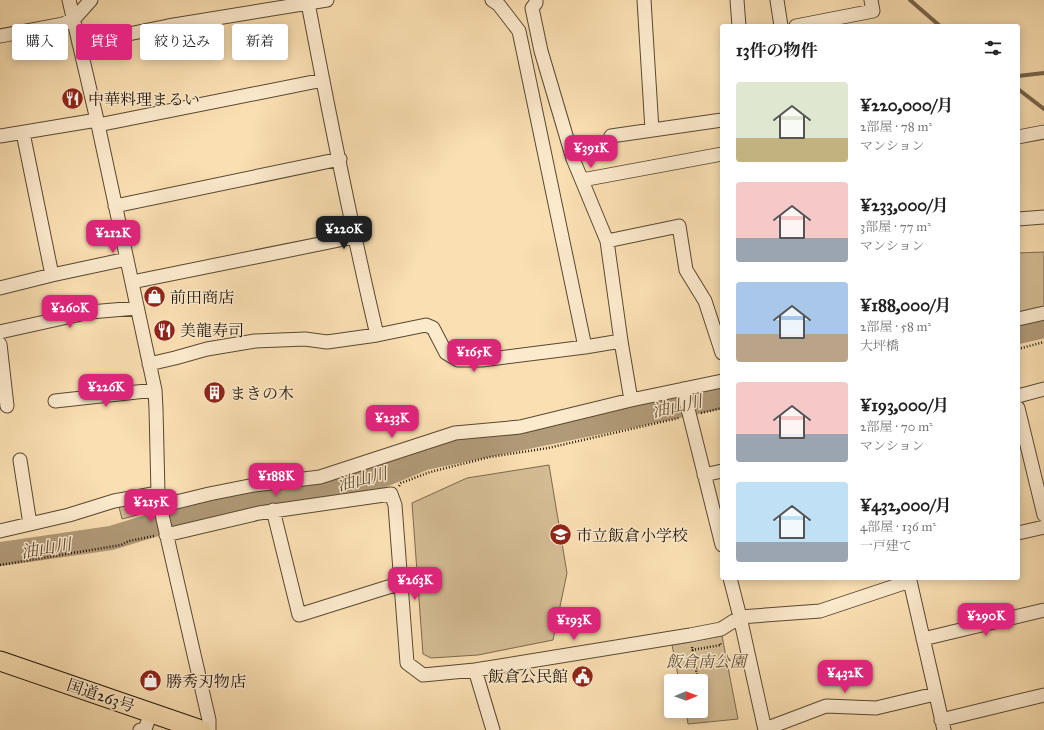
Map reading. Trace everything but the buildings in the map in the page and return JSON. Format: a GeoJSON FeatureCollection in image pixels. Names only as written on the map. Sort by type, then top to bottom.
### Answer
{"type":"FeatureCollection","features":[{"type":"Feature","properties":{"kind":"highway","name":"国道263号"},"geometry":{"type":"LineString","coordinates":[[0,660],[201,730]]}},
{"type":"Feature","properties":{"kind":"street"},"geometry":{"type":"LineString","coordinates":[[69,0],[76,29]]}},
{"type":"Feature","properties":{"kind":"street"},"geometry":{"type":"LineString","coordinates":[[0,36],[63,24],[74,19],[91,0]]}},
{"type":"Feature","properties":{"kind":"street"},"geometry":{"type":"LineString","coordinates":[[132,33],[292,3],[308,3],[327,0]]}},
{"type":"Feature","properties":{"kind":"street"},"geometry":{"type":"LineString","coordinates":[[492,0],[499,6],[519,31],[585,347]]}},
{"type":"Feature","properties":{"kind":"street"},"geometry":{"type":"LineString","coordinates":[[536,0],[536,3],[532,8],[541,50],[573,159],[607,241],[621,341],[632,400]]}},
{"type":"Feature","properties":{"kind":"street"},"geometry":{"type":"LineString","coordinates":[[644,0],[652,130]]}},
{"type":"Feature","properties":{"kind":"street"},"geometry":{"type":"LineString","coordinates":[[737,0],[739,24]]}},
{"type":"Feature","properties":{"kind":"street"},"geometry":{"type":"LineString","coordinates":[[777,0],[781,24]]}},
{"type":"Feature","properties":{"kind":"street"},"geometry":{"type":"LineString","coordinates":[[806,24],[873,11],[871,0]]}},
{"type":"Feature","properties":{"kind":"street"},"geometry":{"type":"LineString","coordinates":[[308,3],[340,159],[354,237],[377,335]]}},
{"type":"Feature","properties":{"kind":"street"},"geometry":{"type":"LineString","coordinates":[[83,60],[98,123],[155,390],[159,500],[209,720],[209,730]]}},
{"type":"Feature","properties":{"kind":"street"},"geometry":{"type":"LineString","coordinates":[[0,136],[98,123],[323,80]]}},
{"type":"Feature","properties":{"kind":"street"},"geometry":{"type":"LineString","coordinates":[[611,136],[720,120]]}},
{"type":"Feature","properties":{"kind":"street"},"geometry":{"type":"LineString","coordinates":[[1020,137],[1044,132]]}},
{"type":"Feature","properties":{"kind":"street"},"geometry":{"type":"LineString","coordinates":[[23,133],[52,275]]}},
{"type":"Feature","properties":{"kind":"street"},"geometry":{"type":"LineString","coordinates":[[582,180],[720,154]]}},
{"type":"Feature","properties":{"kind":"street"},"geometry":{"type":"LineString","coordinates":[[115,206],[340,159]]}},
{"type":"Feature","properties":{"kind":"street"},"geometry":{"type":"LineString","coordinates":[[1020,219],[1044,217]]}},
{"type":"Feature","properties":{"kind":"street"},"geometry":{"type":"LineString","coordinates":[[607,241],[679,226],[686,270],[705,301],[720,347]]}},
{"type":"Feature","properties":{"kind":"street"},"geometry":{"type":"LineString","coordinates":[[132,282],[354,237]]}},
{"type":"Feature","properties":{"kind":"street"},"geometry":{"type":"LineString","coordinates":[[0,288],[127,259]]}},
{"type":"Feature","properties":{"kind":"street"},"geometry":{"type":"LineString","coordinates":[[0,332],[90,312],[137,308]]}},
{"type":"Feature","properties":{"kind":"street"},"geometry":{"type":"LineString","coordinates":[[1020,319],[1044,313]]}},
{"type":"Feature","properties":{"kind":"street"},"geometry":{"type":"LineString","coordinates":[[149,364],[207,349],[255,341],[306,339],[327,342],[377,335],[426,325],[432,328],[446,353],[458,360],[482,360],[621,341]]}},
{"type":"Feature","properties":{"kind":"street"},"geometry":{"type":"LineString","coordinates":[[0,344],[7,406]]}},
{"type":"Feature","properties":{"kind":"street"},"geometry":{"type":"LineString","coordinates":[[0,532],[69,515],[114,500],[159,500],[209,494],[254,485],[320,477],[455,433],[520,427],[632,400],[720,381]]}},
{"type":"Feature","properties":{"kind":"street"},"geometry":{"type":"LineString","coordinates":[[683,389],[720,537]]}},
{"type":"Feature","properties":{"kind":"street"},"geometry":{"type":"LineString","coordinates":[[55,401],[155,390]]}},
{"type":"Feature","properties":{"kind":"street"},"geometry":{"type":"LineString","coordinates":[[1020,396],[1044,390]]}},
{"type":"Feature","properties":{"kind":"street"},"geometry":{"type":"LineString","coordinates":[[1020,416],[1044,516]]}},
{"type":"Feature","properties":{"kind":"street"},"geometry":{"type":"LineString","coordinates":[[20,460],[30,524]]}},
{"type":"Feature","properties":{"kind":"street"},"geometry":{"type":"LineString","coordinates":[[704,475],[720,471]]}},
{"type":"Feature","properties":{"kind":"street"},"geometry":{"type":"LineString","coordinates":[[166,535],[272,510],[391,494],[395,505],[407,663],[423,675],[475,670],[690,635],[721,629],[740,617],[820,611],[910,580],[943,725],[1044,695]]}},
{"type":"Feature","properties":{"kind":"street"},"geometry":{"type":"LineString","coordinates":[[272,510],[299,615],[401,583]]}},
{"type":"Feature","properties":{"kind":"street"},"geometry":{"type":"LineString","coordinates":[[1020,533],[1044,527]]}},
{"type":"Feature","properties":{"kind":"street"},"geometry":{"type":"LineString","coordinates":[[731,580],[765,729],[826,706],[876,708],[935,694]]}},
{"type":"Feature","properties":{"kind":"street"},"geometry":{"type":"LineString","coordinates":[[923,639],[1044,610]]}},
{"type":"Feature","properties":{"kind":"street"},"geometry":{"type":"LineString","coordinates":[[475,670],[493,730]]}},
{"type":"Feature","properties":{"kind":"street"},"geometry":{"type":"LineString","coordinates":[[140,730],[145,728],[151,713]]}},
{"type":"Feature","properties":{"kind":"path"},"geometry":{"type":"LineString","coordinates":[[1020,348],[1044,342]]}},
{"type":"Feature","properties":{"kind":"path"},"geometry":{"type":"LineString","coordinates":[[391,494],[401,483],[430,472],[490,457],[548,448],[720,408]]}},
{"type":"Feature","properties":{"kind":"path"},"geometry":{"type":"LineString","coordinates":[[0,565],[121,545],[140,539],[166,535]]}},
{"type":"Feature","properties":{"kind":"path"},"geometry":{"type":"LineString","coordinates":[[690,635],[697,674]]}},
{"type":"Feature","properties":{"kind":"green space"},"geometry":{"type":"Polygon","coordinates":[[[1044,252],[1044,307],[1020,312],[1020,253],[1044,252]]]}},
{"type":"Feature","properties":{"kind":"green space"},"geometry":{"type":"Polygon","coordinates":[[[549,465],[567,573],[553,640],[478,655],[431,658],[423,654],[412,503],[467,478],[549,465]]]}},
{"type":"Feature","properties":{"kind":"green space"},"geometry":{"type":"Polygon","coordinates":[[[146,500],[149,512],[122,519],[119,507],[146,500]]]}},
{"type":"Feature","properties":{"kind":"green space","name":"飯倉南公園"},"geometry":{"type":"Polygon","coordinates":[[[722,636],[738,719],[688,724],[687,718],[708,718],[708,674],[678,674],[672,645],[722,636]]]}},
{"type":"Feature","properties":{"kind":"waterway"},"geometry":{"type":"LineString","coordinates":[[910,0],[938,24]]}},
{"type":"Feature","properties":{"kind":"waterway"},"geometry":{"type":"LineString","coordinates":[[1020,76],[1044,73]]}},
{"type":"Feature","properties":{"kind":"waterway"},"geometry":{"type":"LineString","coordinates":[[1020,91],[1044,109]]}},
{"type":"Feature","properties":{"kind":"waterway","name":"油山川"},"geometry":{"type":"LineString","coordinates":[[1020,332],[1044,326]]}},
{"type":"Feature","properties":{"kind":"waterway","name":"油山川"},"geometry":{"type":"LineString","coordinates":[[0,554],[111,538],[183,516],[379,477],[425,458],[720,397]]}},
{"type":"Feature","properties":{"kind":"place","name":"中華料理まるい"},"geometry":{"type":"Point","coordinates":[72,99]}},
{"type":"Feature","properties":{"kind":"place","name":"前田商店"},"geometry":{"type":"Point","coordinates":[155,297]}},
{"type":"Feature","properties":{"kind":"place","name":"美龍寿司"},"geometry":{"type":"Point","coordinates":[164,330]}},
{"type":"Feature","properties":{"kind":"place","name":"まきの木"},"geometry":{"type":"Point","coordinates":[215,393]}},
{"type":"Feature","properties":{"kind":"place","name":"市立飯倉小学校"},"geometry":{"type":"Point","coordinates":[560,535]}},
{"type":"Feature","properties":{"kind":"place","name":"飯倉公民館"},"geometry":{"type":"Point","coordinates":[583,676]}},
{"type":"Feature","properties":{"kind":"place","name":"勝秀刃物店"},"geometry":{"type":"Point","coordinates":[151,681]}}]}
